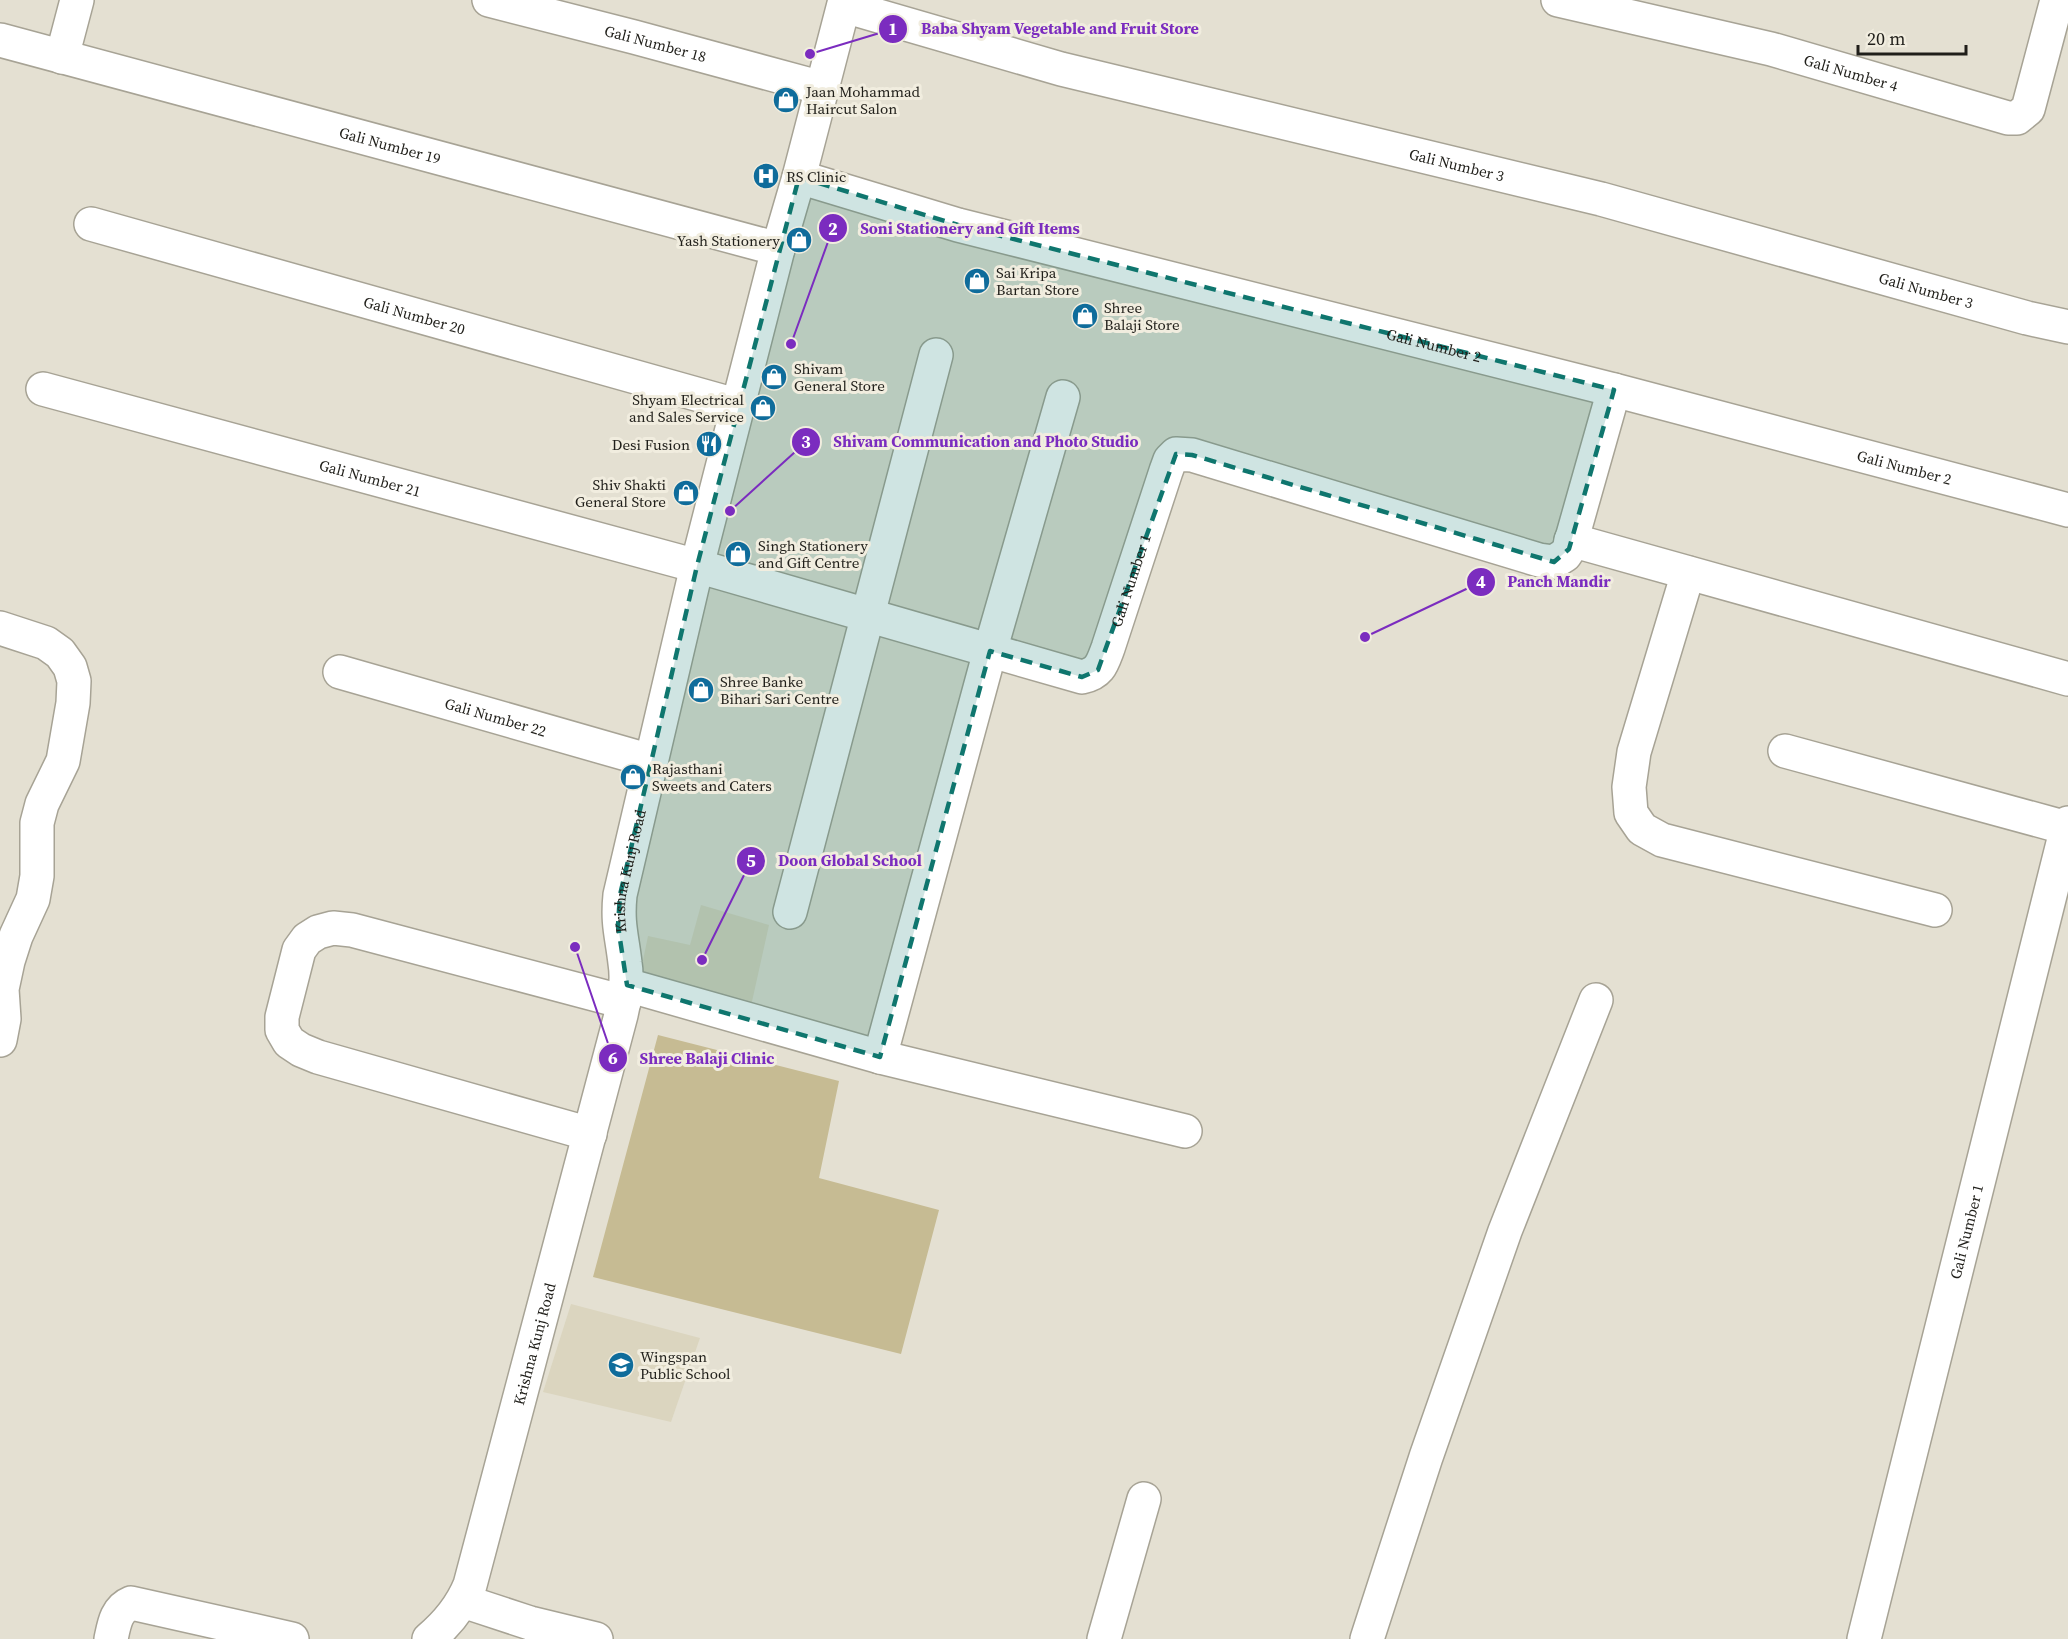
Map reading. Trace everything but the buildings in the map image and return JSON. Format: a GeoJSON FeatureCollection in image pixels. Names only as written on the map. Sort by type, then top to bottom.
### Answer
{"type":"FeatureCollection","features":[{"type":"Feature","properties":{"kind":"street"},"geometry":{"type":"LineString","coordinates":[[62,57],[77,0]]}},
{"type":"Feature","properties":{"kind":"street","name":"Gali Number 18"},"geometry":{"type":"LineString","coordinates":[[489,0],[822,88]]}},
{"type":"Feature","properties":{"kind":"street","name":"Gali Number 4"},"geometry":{"type":"LineString","coordinates":[[1558,0],[1771,49],[2008,118],[2017,118],[2028,109],[2057,0]]}},
{"type":"Feature","properties":{"kind":"street","name":"Krishna Kunj Road"},"geometry":{"type":"LineString","coordinates":[[429,1639],[452,1618],[463,1601],[476,1562],[590,1134],[625,994],[626,963],[618,926],[620,895],[697,566],[844,3]]}},
{"type":"Feature","properties":{"kind":"street","name":"Gali Number 3"},"geometry":{"type":"LineString","coordinates":[[844,3],[1061,69],[1601,199],[2027,318],[2068,327]]}},
{"type":"Feature","properties":{"kind":"street","name":"Gali Number 19"},"geometry":{"type":"LineString","coordinates":[[0,40],[778,249]]}},
{"type":"Feature","properties":{"kind":"street","name":"Gali Number 2"},"geometry":{"type":"LineString","coordinates":[[800,177],[958,225],[1614,390],[2068,510]]}},
{"type":"Feature","properties":{"kind":"street","name":"Gali Number 20"},"geometry":{"type":"LineString","coordinates":[[91,224],[739,406]]}},
{"type":"Feature","properties":{"kind":"street"},"geometry":{"type":"LineString","coordinates":[[790,912],[936,354]]}},
{"type":"Feature","properties":{"kind":"street","name":"Gali Number 21"},"geometry":{"type":"LineString","coordinates":[[43,389],[697,566]]}},
{"type":"Feature","properties":{"kind":"street"},"geometry":{"type":"LineString","coordinates":[[1614,390],[1571,540],[2068,679]]}},
{"type":"Feature","properties":{"kind":"street"},"geometry":{"type":"LineString","coordinates":[[880,1057],[990,651],[1063,397]]}},
{"type":"Feature","properties":{"kind":"street","name":"Gali Number 1"},"geometry":{"type":"LineString","coordinates":[[697,566],[1082,677],[1092,675],[1098,670],[1108,648],[1166,471],[1170,460],[1176,454],[1192,455],[1539,560],[1554,562],[1561,558],[1569,549],[1571,540]]}},
{"type":"Feature","properties":{"kind":"street"},"geometry":{"type":"LineString","coordinates":[[1688,573],[1634,752],[1629,787],[1631,813],[1642,829],[1662,840],[1935,910]]}},
{"type":"Feature","properties":{"kind":"street"},"geometry":{"type":"LineString","coordinates":[[0,628],[46,643],[60,653],[70,667],[74,681],[73,703],[63,761],[42,804],[37,823],[37,876],[33,899],[16,936],[2,989],[4,1019],[0,1040]]}},
{"type":"Feature","properties":{"kind":"street","name":"Gali Number 22"},"geometry":{"type":"LineString","coordinates":[[340,672],[651,761]]}},
{"type":"Feature","properties":{"kind":"street"},"geometry":{"type":"LineString","coordinates":[[1785,751],[2067,826]]}},
{"type":"Feature","properties":{"kind":"street","name":"Gali Number 1"},"geometry":{"type":"LineString","coordinates":[[1864,1639],[2067,826]]}},
{"type":"Feature","properties":{"kind":"street"},"geometry":{"type":"LineString","coordinates":[[590,1134],[318,1057],[288,1042],[282,1030],[282,1017],[299,950],[307,939],[318,932],[333,928],[352,930],[625,994],[1185,1131]]}},
{"type":"Feature","properties":{"kind":"street"},"geometry":{"type":"LineString","coordinates":[[1367,1639],[1426,1456],[1505,1231],[1596,1000]]}},
{"type":"Feature","properties":{"kind":"street"},"geometry":{"type":"LineString","coordinates":[[1104,1639],[1144,1498]]}},
{"type":"Feature","properties":{"kind":"street"},"geometry":{"type":"LineString","coordinates":[[463,1601],[530,1623],[596,1639]]}},
{"type":"Feature","properties":{"kind":"street"},"geometry":{"type":"LineString","coordinates":[[111,1639],[117,1616],[125,1605],[132,1603],[248,1634],[292,1639]]}},
{"type":"Feature","properties":{"kind":"highlighted area"},"geometry":{"type":"Polygon","coordinates":[[[799,177],[958,225],[1614,390],[1569,549],[1554,562],[1192,455],[1176,454],[1098,670],[1082,677],[990,651],[880,1057],[627,985],[618,926],[620,895],[697,566],[799,177]]]}},
{"type":"Feature","properties":{"kind":"shaded area"},"geometry":{"type":"Polygon","coordinates":[[[701,905],[769,925],[751,1006],[640,975],[648,936],[690,945],[701,905]]]}},
{"type":"Feature","properties":{"kind":"shaded area"},"geometry":{"type":"Polygon","coordinates":[[[658,1035],[839,1081],[819,1178],[939,1210],[901,1354],[593,1277],[658,1035]]]}},
{"type":"Feature","properties":{"kind":"shaded area","name":"Wingspan Public School"},"geometry":{"type":"Polygon","coordinates":[[[571,1304],[700,1338],[671,1422],[543,1392],[571,1304]]]}},
{"type":"Feature","properties":{"kind":"place","name":"Baba Shyam Vegetable and Fruit Store"},"geometry":{"type":"Point","coordinates":[810,54]}},
{"type":"Feature","properties":{"kind":"place","name":"Jaan Mohammad Haircut Salon"},"geometry":{"type":"Point","coordinates":[786,100]}},
{"type":"Feature","properties":{"kind":"place","name":"RS Clinic"},"geometry":{"type":"Point","coordinates":[766,176]}},
{"type":"Feature","properties":{"kind":"place","name":"Yash Stationery"},"geometry":{"type":"Point","coordinates":[799,240]}},
{"type":"Feature","properties":{"kind":"place","name":"Sai Kripa Bartan Store"},"geometry":{"type":"Point","coordinates":[977,281]}},
{"type":"Feature","properties":{"kind":"place","name":"Shree Balaji Store"},"geometry":{"type":"Point","coordinates":[1085,316]}},
{"type":"Feature","properties":{"kind":"place","name":"Soni Stationery and Gift Items"},"geometry":{"type":"Point","coordinates":[791,344]}},
{"type":"Feature","properties":{"kind":"place","name":"Shivam General Store"},"geometry":{"type":"Point","coordinates":[774,377]}},
{"type":"Feature","properties":{"kind":"place","name":"Shyam Electrical and Sales Service"},"geometry":{"type":"Point","coordinates":[763,408]}},
{"type":"Feature","properties":{"kind":"place","name":"Desi Fusion"},"geometry":{"type":"Point","coordinates":[709,444]}},
{"type":"Feature","properties":{"kind":"place","name":"Shiv Shakti General Store"},"geometry":{"type":"Point","coordinates":[686,493]}},
{"type":"Feature","properties":{"kind":"place","name":"Shivam Communication and Photo Studio"},"geometry":{"type":"Point","coordinates":[730,511]}},
{"type":"Feature","properties":{"kind":"place","name":"Singh Stationery and Gift Centre"},"geometry":{"type":"Point","coordinates":[738,554]}},
{"type":"Feature","properties":{"kind":"place","name":"Panch Mandir"},"geometry":{"type":"Point","coordinates":[1365,637]}},
{"type":"Feature","properties":{"kind":"place","name":"Shree Banke Bihari Sari Centre"},"geometry":{"type":"Point","coordinates":[701,690]}},
{"type":"Feature","properties":{"kind":"place","name":"Rajasthani Sweets and Caters"},"geometry":{"type":"Point","coordinates":[633,777]}},
{"type":"Feature","properties":{"kind":"place","name":"Shree Balaji Clinic"},"geometry":{"type":"Point","coordinates":[575,947]}},
{"type":"Feature","properties":{"kind":"place","name":"Doon Global School"},"geometry":{"type":"Point","coordinates":[702,960]}},
{"type":"Feature","properties":{"kind":"place","name":"Wingspan Public School"},"geometry":{"type":"Point","coordinates":[621,1365]}}]}
